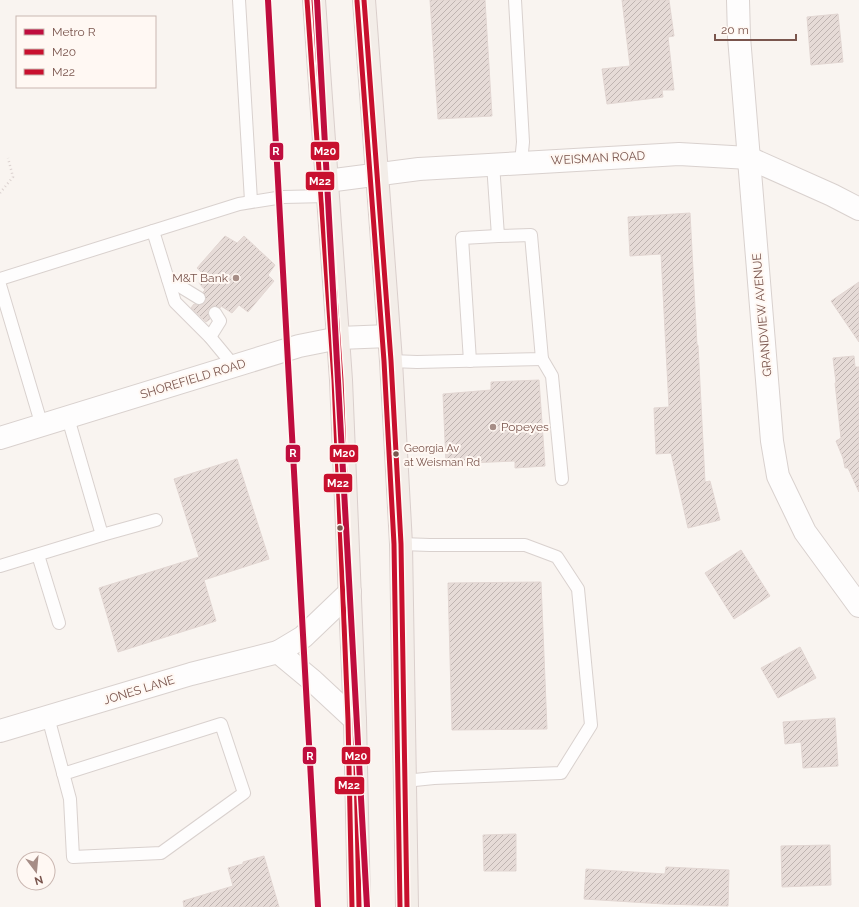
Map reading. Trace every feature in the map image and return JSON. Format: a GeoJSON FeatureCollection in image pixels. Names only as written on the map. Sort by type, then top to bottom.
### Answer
{"type":"FeatureCollection","features":[{"type":"Feature","properties":{"kind":"main road"},"geometry":{"type":"LineString","coordinates":[[314,0],[339,338],[355,720],[359,907]]}},
{"type":"Feature","properties":{"kind":"main road"},"geometry":{"type":"LineString","coordinates":[[364,0],[391,361],[401,544],[407,907]]}},
{"type":"Feature","properties":{"kind":"street","name":"GRANDVIEW AVENUE"},"geometry":{"type":"LineString","coordinates":[[738,0],[739,37],[772,441],[778,476],[805,532],[859,606]]}},
{"type":"Feature","properties":{"kind":"street","name":"WEISMAN ROAD"},"geometry":{"type":"LineString","coordinates":[[327,188],[377,174],[419,168],[679,154],[749,158],[832,195],[859,209]]}},
{"type":"Feature","properties":{"kind":"street","name":"SHOREFIELD ROAD"},"geometry":{"type":"LineString","coordinates":[[0,438],[299,346],[339,338],[389,336]]}},
{"type":"Feature","properties":{"kind":"street","name":"JONES LANE"},"geometry":{"type":"LineString","coordinates":[[0,731],[191,674],[278,652],[303,637],[350,592]]}},
{"type":"Feature","properties":{"kind":"street"},"geometry":{"type":"LineString","coordinates":[[278,652],[313,681],[355,720]]}},
{"type":"Feature","properties":{"kind":"lane"},"geometry":{"type":"LineString","coordinates":[[239,0],[251,202]]}},
{"type":"Feature","properties":{"kind":"lane"},"geometry":{"type":"LineString","coordinates":[[515,0],[522,142],[521,162]]}},
{"type":"Feature","properties":{"kind":"lane"},"geometry":{"type":"LineString","coordinates":[[493,164],[498,236]]}},
{"type":"Feature","properties":{"kind":"lane"},"geometry":{"type":"LineString","coordinates":[[0,279],[239,204],[327,188]]}},
{"type":"Feature","properties":{"kind":"lane"},"geometry":{"type":"LineString","coordinates":[[153,231],[175,302],[210,337],[234,366]]}},
{"type":"Feature","properties":{"kind":"lane"},"geometry":{"type":"LineString","coordinates":[[470,361],[462,238],[532,235],[542,359],[552,376],[562,479]]}},
{"type":"Feature","properties":{"kind":"lane"},"geometry":{"type":"LineString","coordinates":[[168,279],[199,298]]}},
{"type":"Feature","properties":{"kind":"lane"},"geometry":{"type":"LineString","coordinates":[[0,284],[42,426]]}},
{"type":"Feature","properties":{"kind":"lane"},"geometry":{"type":"LineString","coordinates":[[210,337],[220,321],[215,312]]}},
{"type":"Feature","properties":{"kind":"lane"},"geometry":{"type":"LineString","coordinates":[[391,361],[417,362],[542,359]]}},
{"type":"Feature","properties":{"kind":"lane"},"geometry":{"type":"LineString","coordinates":[[68,418],[102,535]]}},
{"type":"Feature","properties":{"kind":"lane"},"geometry":{"type":"LineString","coordinates":[[0,566],[156,520]]}},
{"type":"Feature","properties":{"kind":"lane"},"geometry":{"type":"LineString","coordinates":[[401,544],[430,546],[525,545],[557,557],[578,590],[591,725],[561,774],[434,778],[405,781]]}},
{"type":"Feature","properties":{"kind":"lane"},"geometry":{"type":"LineString","coordinates":[[38,555],[59,623]]}},
{"type":"Feature","properties":{"kind":"lane"},"geometry":{"type":"LineString","coordinates":[[48,717],[63,774],[70,799],[73,857],[161,853],[244,793],[221,724],[63,774]]}},
{"type":"Feature","properties":{"kind":"path"},"geometry":{"type":"LineString","coordinates":[[0,193],[13,177],[8,158]]}},
{"type":"Feature","properties":{"kind":"building"},"geometry":{"type":"Polygon","coordinates":[[[430,0],[485,0],[492,116],[438,119],[430,0]]]}},
{"type":"Feature","properties":{"kind":"building"},"geometry":{"type":"Polygon","coordinates":[[[622,0],[669,0],[674,36],[668,37],[674,90],[662,90],[663,97],[607,104],[602,69],[630,66],[622,0]]]}},
{"type":"Feature","properties":{"kind":"building"},"geometry":{"type":"Polygon","coordinates":[[[838,14],[843,62],[811,65],[807,17],[838,14]]]}},
{"type":"Feature","properties":{"kind":"building"},"geometry":{"type":"Polygon","coordinates":[[[690,213],[705,482],[710,481],[720,520],[688,528],[671,453],[656,454],[654,408],[669,407],[661,254],[630,256],[628,217],[690,213]]]}},
{"type":"Feature","properties":{"kind":"building","name":"M&T Bank"},"geometry":{"type":"Polygon","coordinates":[[[225,236],[237,243],[244,236],[275,265],[268,275],[274,281],[248,312],[239,305],[232,313],[221,306],[220,308],[214,306],[208,310],[210,319],[206,322],[191,308],[194,304],[203,304],[206,299],[203,292],[205,290],[199,283],[204,275],[197,268],[225,236]]]}},
{"type":"Feature","properties":{"kind":"building"},"geometry":{"type":"Polygon","coordinates":[[[859,282],[859,342],[831,301],[859,282]]]}},
{"type":"Feature","properties":{"kind":"building"},"geometry":{"type":"Polygon","coordinates":[[[854,356],[855,367],[859,367],[859,492],[848,468],[845,468],[843,458],[836,441],[841,438],[833,358],[854,356]]]}},
{"type":"Feature","properties":{"kind":"building","name":"Popeyes"},"geometry":{"type":"Polygon","coordinates":[[[539,380],[545,466],[515,468],[515,461],[446,464],[443,394],[491,390],[491,382],[539,380]]]}},
{"type":"Feature","properties":{"kind":"building"},"geometry":{"type":"Polygon","coordinates":[[[237,459],[269,559],[204,580],[216,621],[118,652],[99,588],[199,557],[174,479],[237,459]]]}},
{"type":"Feature","properties":{"kind":"building"},"geometry":{"type":"Polygon","coordinates":[[[741,550],[770,596],[734,619],[705,573],[741,550]]]}},
{"type":"Feature","properties":{"kind":"building"},"geometry":{"type":"Polygon","coordinates":[[[541,582],[547,729],[452,730],[448,583],[541,582]]]}},
{"type":"Feature","properties":{"kind":"building"},"geometry":{"type":"Polygon","coordinates":[[[800,647],[816,678],[778,698],[761,668],[800,647]]]}},
{"type":"Feature","properties":{"kind":"building"},"geometry":{"type":"Polygon","coordinates":[[[835,718],[838,766],[803,768],[801,742],[785,744],[783,722],[835,718]]]}},
{"type":"Feature","properties":{"kind":"building"},"geometry":{"type":"Polygon","coordinates":[[[516,834],[516,871],[484,871],[483,835],[516,834]]]}},
{"type":"Feature","properties":{"kind":"building"},"geometry":{"type":"Polygon","coordinates":[[[830,845],[831,885],[782,887],[781,846],[830,845]]]}},
{"type":"Feature","properties":{"kind":"building"},"geometry":{"type":"Polygon","coordinates":[[[264,856],[279,907],[184,907],[183,901],[233,886],[228,868],[264,856]]]}},
{"type":"Feature","properties":{"kind":"building"},"geometry":{"type":"Polygon","coordinates":[[[666,867],[729,870],[728,906],[584,899],[586,869],[665,874],[666,867]]]}},
{"type":"Feature","properties":{"kind":"metro line","name":"R"},"geometry":{"type":"LineString","coordinates":[[268,0],[318,907]]}},
{"type":"Feature","properties":{"kind":"metro line","name":"R"},"geometry":{"type":"LineString","coordinates":[[317,0],[367,907]]}},
{"type":"Feature","properties":{"kind":"transit line","name":"M22"},"geometry":{"type":"LineString","coordinates":[[307,0],[334,380],[348,720],[352,907]]}},
{"type":"Feature","properties":{"kind":"transit line","name":"M20"},"geometry":{"type":"LineString","coordinates":[[314,0],[341,380],[355,720],[359,907]]}},
{"type":"Feature","properties":{"kind":"transit line","name":"M20"},"geometry":{"type":"LineString","coordinates":[[364,0],[391,361],[401,544],[407,907]]}},
{"type":"Feature","properties":{"kind":"transit line","name":"M22"},"geometry":{"type":"LineString","coordinates":[[357,1],[384,361],[394,544],[400,907]]}},
{"type":"Feature","properties":{"kind":"place","name":"M&T Bank"},"geometry":{"type":"Point","coordinates":[236,278]}},
{"type":"Feature","properties":{"kind":"place","name":"Popeyes"},"geometry":{"type":"Point","coordinates":[493,427]}},
{"type":"Feature","properties":{"kind":"place","name":"Georgia Av at Weisman Rd"},"geometry":{"type":"Point","coordinates":[396,454]}}]}
